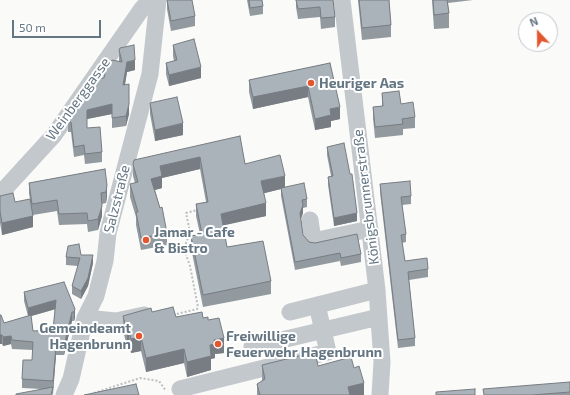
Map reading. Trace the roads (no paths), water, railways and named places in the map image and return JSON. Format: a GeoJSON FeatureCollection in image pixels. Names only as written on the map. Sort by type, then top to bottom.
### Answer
{"type":"FeatureCollection","features":[{"type":"Feature","properties":{"kind":"street","name":"Weinberggasse"},"geometry":{"type":"LineString","coordinates":[[0,194],[54,135],[141,10],[150,0]]}},
{"type":"Feature","properties":{"kind":"street","name":"Salzstraße"},"geometry":{"type":"LineString","coordinates":[[64,395],[71,379],[85,318],[96,296],[105,261],[108,233],[150,74],[158,0]]}},
{"type":"Feature","properties":{"kind":"street","name":"Königsbrunnerstraße"},"geometry":{"type":"LineString","coordinates":[[342,0],[377,290],[382,362],[380,395]]}},
{"type":"Feature","properties":{"kind":"street"},"geometry":{"type":"LineString","coordinates":[[310,220],[313,241],[370,229]]}},
{"type":"Feature","properties":{"kind":"street"},"geometry":{"type":"LineString","coordinates":[[290,312],[377,290]]}},
{"type":"Feature","properties":{"kind":"street"},"geometry":{"type":"LineString","coordinates":[[174,391],[328,352],[317,305]]}},
{"type":"Feature","properties":{"kind":"street"},"geometry":{"type":"LineString","coordinates":[[85,318],[116,321],[144,315]]}},
{"type":"Feature","properties":{"kind":"street"},"geometry":{"type":"LineString","coordinates":[[252,347],[379,317]]}},
{"type":"Feature","properties":{"kind":"place","name":"Heuriger Aas"},"geometry":{"type":"Point","coordinates":[311,83]}},
{"type":"Feature","properties":{"kind":"place","name":"Jamar - Cafe & Bistro"},"geometry":{"type":"Point","coordinates":[146,240]}},
{"type":"Feature","properties":{"kind":"place","name":"Gemeindeamt Hagenbrunn"},"geometry":{"type":"Point","coordinates":[139,336]}},
{"type":"Feature","properties":{"kind":"place","name":"Freiwillige Feuerwehr Hagenbrunn"},"geometry":{"type":"Point","coordinates":[218,344]}}]}
